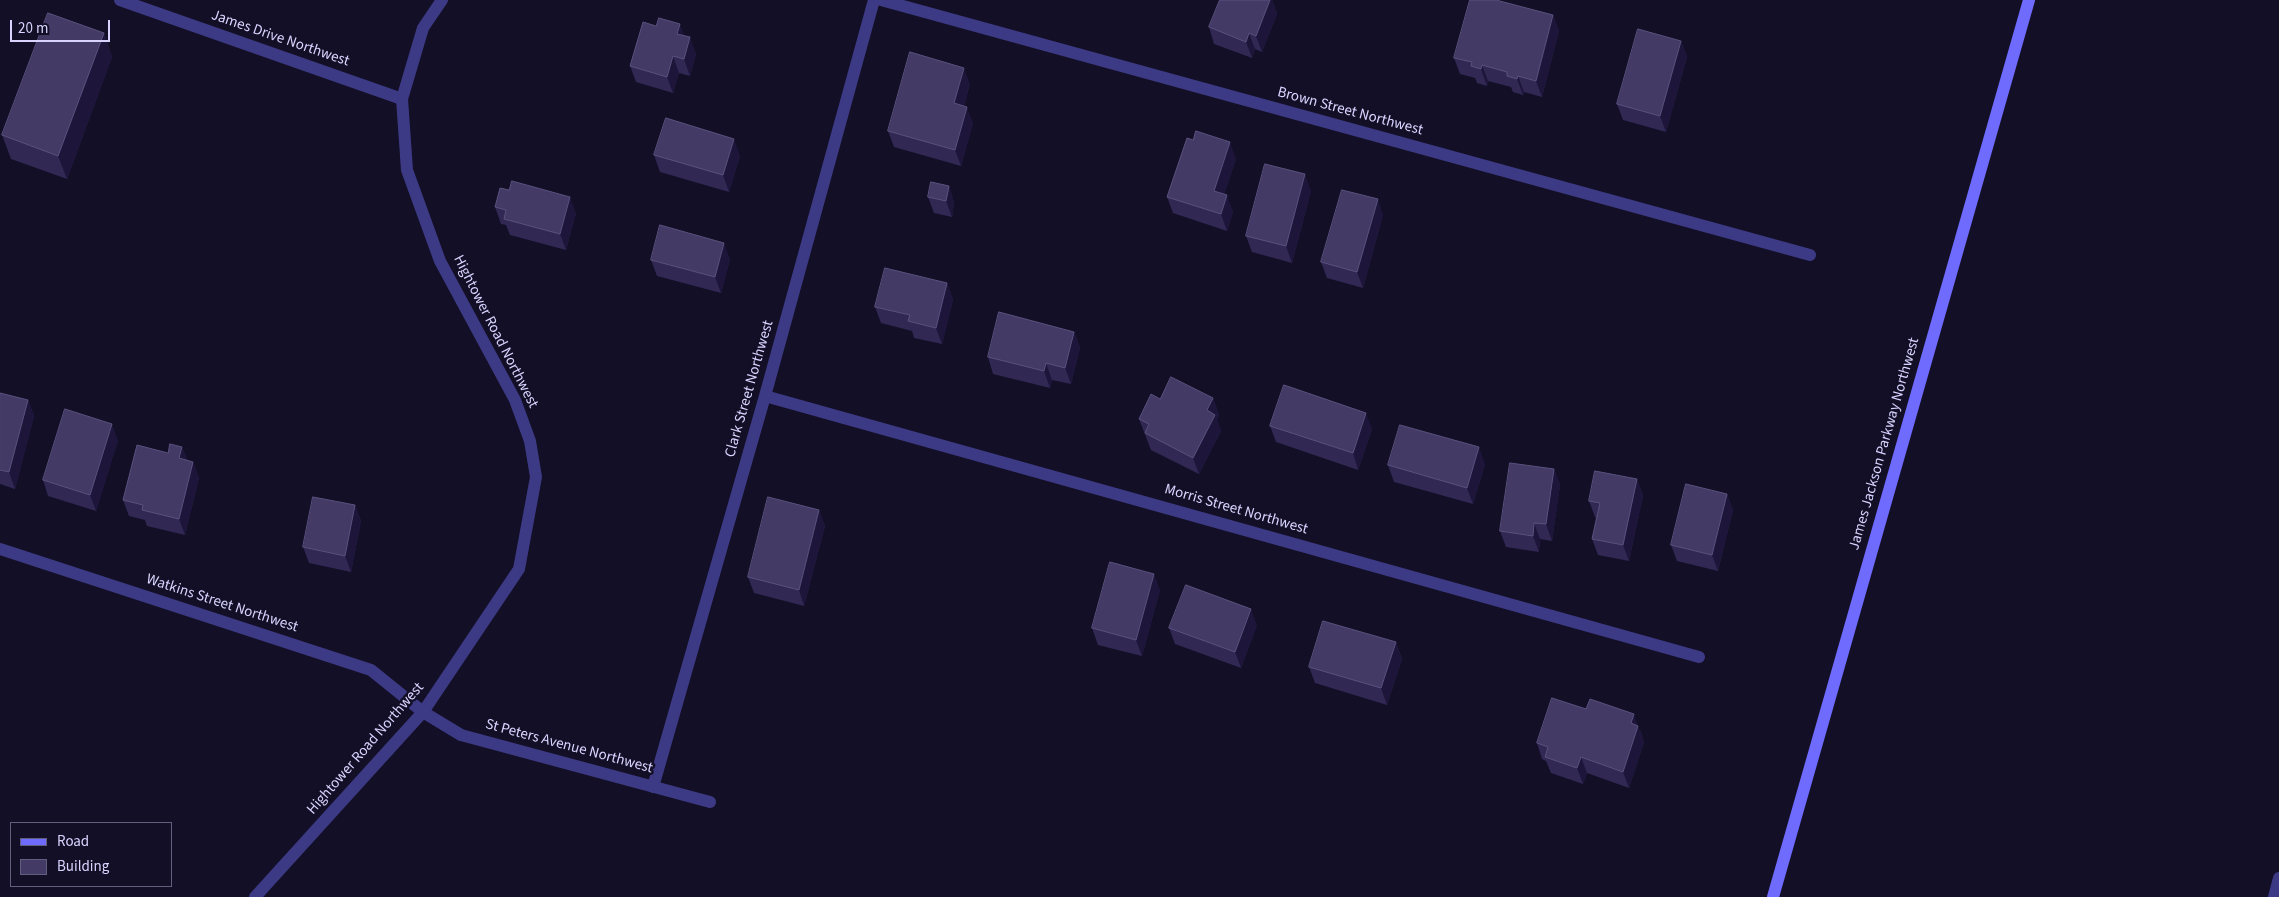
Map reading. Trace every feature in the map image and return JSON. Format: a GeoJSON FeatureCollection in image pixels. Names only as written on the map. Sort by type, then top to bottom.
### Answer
{"type":"FeatureCollection","features":[{"type":"Feature","properties":{"kind":"main road","name":"James Jackson Parkway Northwest"},"geometry":{"type":"LineString","coordinates":[[1773,897],[2029,0]]}},
{"type":"Feature","properties":{"kind":"street","name":"James Drive Northwest"},"geometry":{"type":"LineString","coordinates":[[120,0],[402,99]]}},
{"type":"Feature","properties":{"kind":"street","name":"Hightower Road Northwest"},"geometry":{"type":"LineString","coordinates":[[255,897],[423,712],[519,569],[536,477],[530,441],[515,400],[440,261],[407,170],[402,99],[423,28],[442,0]]}},
{"type":"Feature","properties":{"kind":"street","name":"Clark Street Northwest"},"geometry":{"type":"LineString","coordinates":[[653,787],[765,396],[874,0]]}},
{"type":"Feature","properties":{"kind":"street","name":"Brown Street Northwest"},"geometry":{"type":"LineString","coordinates":[[881,0],[1810,256]]}},
{"type":"Feature","properties":{"kind":"street","name":"Morris Street Northwest"},"geometry":{"type":"LineString","coordinates":[[765,396],[1699,656]]}},
{"type":"Feature","properties":{"kind":"street","name":"Watkins Street Northwest"},"geometry":{"type":"LineString","coordinates":[[0,549],[371,670],[423,712]]}},
{"type":"Feature","properties":{"kind":"street","name":"St Peters Avenue Northwest"},"geometry":{"type":"LineString","coordinates":[[423,712],[461,735],[710,802]]}},
{"type":"Feature","properties":{"kind":"street"},"geometry":{"type":"LineString","coordinates":[[2274,897],[2279,878]]}},
{"type":"Feature","properties":{"kind":"building"},"geometry":{"type":"Polygon","coordinates":[[[1220,0],[1270,0],[1256,36],[1249,33],[1246,42],[1209,27],[1220,0]]]}},
{"type":"Feature","properties":{"kind":"building"},"geometry":{"type":"Polygon","coordinates":[[[1470,0],[1496,0],[1553,15],[1536,81],[1518,76],[1517,79],[1507,76],[1507,72],[1482,65],[1481,69],[1471,66],[1472,62],[1454,58],[1470,0]]]}},
{"type":"Feature","properties":{"kind":"building"},"geometry":{"type":"Polygon","coordinates":[[[48,13],[104,33],[58,156],[2,135],[48,13]]]}},
{"type":"Feature","properties":{"kind":"building"},"geometry":{"type":"Polygon","coordinates":[[[659,18],[680,24],[677,34],[690,37],[684,59],[673,56],[667,77],[630,66],[643,22],[656,26],[659,18]]]}},
{"type":"Feature","properties":{"kind":"building"},"geometry":{"type":"Polygon","coordinates":[[[1638,29],[1681,41],[1660,116],[1617,104],[1638,29]]]}},
{"type":"Feature","properties":{"kind":"building"},"geometry":{"type":"Polygon","coordinates":[[[910,52],[964,68],[954,103],[967,107],[955,150],[888,131],[910,52]]]}},
{"type":"Feature","properties":{"kind":"building"},"geometry":{"type":"Polygon","coordinates":[[[666,118],[734,139],[723,175],[654,155],[666,118]]]}},
{"type":"Feature","properties":{"kind":"building"},"geometry":{"type":"Polygon","coordinates":[[[1196,131],[1230,142],[1214,191],[1227,195],[1221,214],[1167,197],[1187,138],[1193,140],[1196,131]]]}},
{"type":"Feature","properties":{"kind":"building"},"geometry":{"type":"Polygon","coordinates":[[[1265,164],[1305,174],[1286,246],[1246,236],[1265,164]]]}},
{"type":"Feature","properties":{"kind":"building"},"geometry":{"type":"Polygon","coordinates":[[[512,181],[570,197],[560,234],[504,219],[506,210],[495,207],[500,188],[509,190],[512,181]]]}},
{"type":"Feature","properties":{"kind":"building"},"geometry":{"type":"Polygon","coordinates":[[[931,182],[949,186],[946,201],[928,197],[931,182]]]}},
{"type":"Feature","properties":{"kind":"building"},"geometry":{"type":"Polygon","coordinates":[[[1342,190],[1378,199],[1357,272],[1321,262],[1342,190]]]}},
{"type":"Feature","properties":{"kind":"building"},"geometry":{"type":"Polygon","coordinates":[[[660,225],[724,243],[715,277],[651,260],[660,225]]]}},
{"type":"Feature","properties":{"kind":"building"},"geometry":{"type":"Polygon","coordinates":[[[885,268],[947,283],[936,328],[908,321],[910,315],[875,307],[885,268]]]}},
{"type":"Feature","properties":{"kind":"building"},"geometry":{"type":"Polygon","coordinates":[[[999,312],[1074,332],[1065,368],[1046,363],[1044,371],[988,357],[999,312]]]}},
{"type":"Feature","properties":{"kind":"building"},"geometry":{"type":"Polygon","coordinates":[[[1171,377],[1213,398],[1207,410],[1215,415],[1193,458],[1145,433],[1149,424],[1139,419],[1151,394],[1160,399],[1171,377]]]}},
{"type":"Feature","properties":{"kind":"building"},"geometry":{"type":"Polygon","coordinates":[[[1284,385],[1366,413],[1353,453],[1270,426],[1284,385]]]}},
{"type":"Feature","properties":{"kind":"building"},"geometry":{"type":"Polygon","coordinates":[[[0,393],[28,400],[9,472],[0,470],[0,393]]]}},
{"type":"Feature","properties":{"kind":"building"},"geometry":{"type":"Polygon","coordinates":[[[65,409],[112,424],[90,495],[43,480],[65,409]]]}},
{"type":"Feature","properties":{"kind":"building"},"geometry":{"type":"Polygon","coordinates":[[[1400,425],[1479,447],[1467,488],[1388,465],[1400,425]]]}},
{"type":"Feature","properties":{"kind":"building"},"geometry":{"type":"Polygon","coordinates":[[[170,444],[182,447],[179,458],[193,462],[179,519],[142,510],[143,505],[123,500],[137,445],[168,453],[170,444]]]}},
{"type":"Feature","properties":{"kind":"building"},"geometry":{"type":"Polygon","coordinates":[[[1510,463],[1554,469],[1546,524],[1534,523],[1533,536],[1500,531],[1510,463]]]}},
{"type":"Feature","properties":{"kind":"building"},"geometry":{"type":"Polygon","coordinates":[[[1595,471],[1637,479],[1623,545],[1592,539],[1600,503],[1589,501],[1595,471]]]}},
{"type":"Feature","properties":{"kind":"building"},"geometry":{"type":"Polygon","coordinates":[[[1686,484],[1727,494],[1712,555],[1671,545],[1686,484]]]}},
{"type":"Feature","properties":{"kind":"building"},"geometry":{"type":"Polygon","coordinates":[[[313,497],[355,505],[345,556],[303,547],[313,497]]]}},
{"type":"Feature","properties":{"kind":"building"},"geometry":{"type":"Polygon","coordinates":[[[768,497],[819,510],[799,590],[748,577],[768,497]]]}},
{"type":"Feature","properties":{"kind":"building"},"geometry":{"type":"Polygon","coordinates":[[[1110,562],[1154,574],[1136,640],[1092,628],[1110,562]]]}},
{"type":"Feature","properties":{"kind":"building"},"geometry":{"type":"Polygon","coordinates":[[[1186,585],[1251,609],[1235,652],[1169,628],[1186,585]]]}},
{"type":"Feature","properties":{"kind":"building"},"geometry":{"type":"Polygon","coordinates":[[[1323,621],[1396,642],[1381,688],[1309,667],[1323,621]]]}},
{"type":"Feature","properties":{"kind":"building"},"geometry":{"type":"Polygon","coordinates":[[[1552,698],[1586,709],[1590,699],[1634,714],[1631,723],[1638,726],[1623,772],[1581,757],[1577,768],[1545,757],[1548,747],[1537,743],[1552,698]]]}}]}
